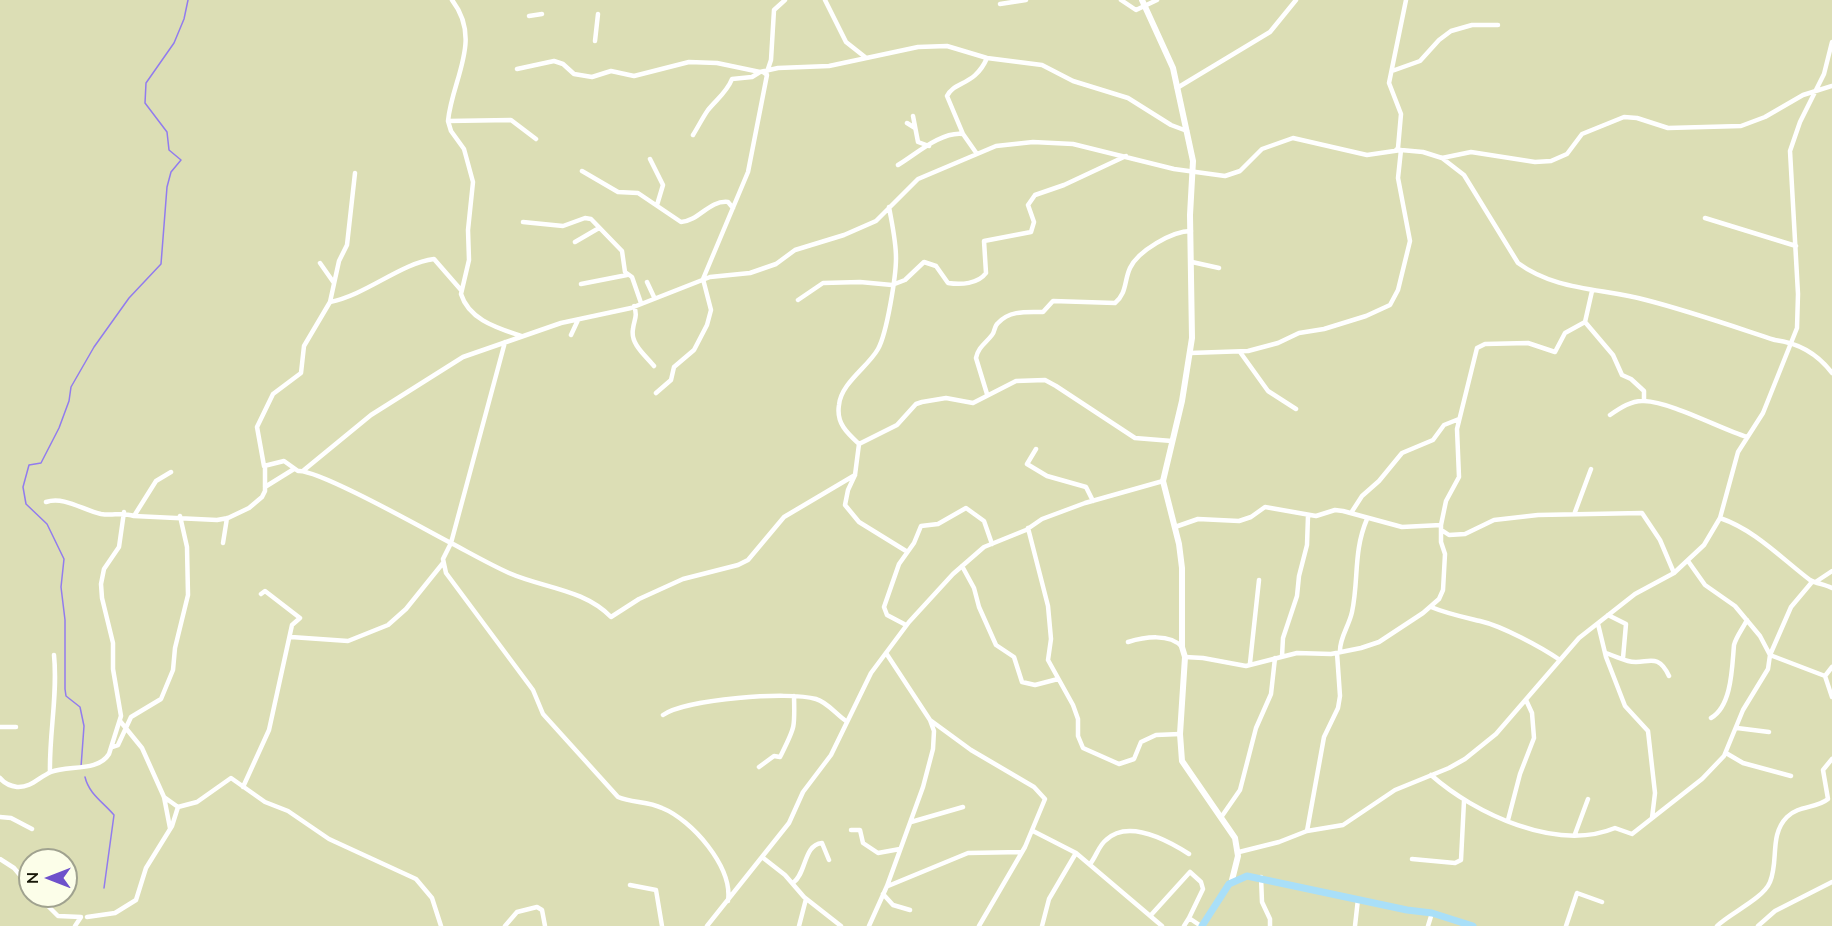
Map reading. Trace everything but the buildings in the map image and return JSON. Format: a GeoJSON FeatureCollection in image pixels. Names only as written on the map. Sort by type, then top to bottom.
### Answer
{"type":"FeatureCollection","features":[{"type":"Feature","properties":{"kind":"main road"},"geometry":{"type":"LineString","coordinates":[[1143,3],[1169,59],[1187,131],[1193,172],[1190,353],[1163,481],[1175,527],[1182,568],[1182,647],[1185,657],[1180,734],[1182,761],[1233,833],[1239,852],[1232,880],[1202,926]]}},
{"type":"Feature","properties":{"kind":"main road"},"geometry":{"type":"LineString","coordinates":[[1232,880],[1247,876],[1261,877],[1432,913],[1473,926]]}},
{"type":"Feature","properties":{"kind":"street"},"geometry":{"type":"LineString","coordinates":[[452,0],[462,17],[466,44],[448,121],[451,131],[464,149],[472,182],[468,230],[469,260],[461,290]]}},
{"type":"Feature","properties":{"kind":"street"},"geometry":{"type":"LineString","coordinates":[[656,393],[671,380],[674,366],[694,350],[707,325],[711,310],[703,279],[746,180],[758,136],[764,72],[771,60],[774,10],[784,0]]}},
{"type":"Feature","properties":{"kind":"street"},"geometry":{"type":"LineString","coordinates":[[825,0],[839,31],[852,48],[865,57]]}},
{"type":"Feature","properties":{"kind":"street"},"geometry":{"type":"LineString","coordinates":[[1000,4],[1026,0]]}},
{"type":"Feature","properties":{"kind":"street"},"geometry":{"type":"LineString","coordinates":[[1121,0],[1135,9],[1143,3],[1157,0]]}},
{"type":"Feature","properties":{"kind":"street"},"geometry":{"type":"LineString","coordinates":[[1177,88],[1270,32],[1296,0]]}},
{"type":"Feature","properties":{"kind":"street"},"geometry":{"type":"LineString","coordinates":[[1190,353],[1240,352],[1278,343],[1299,333],[1324,329],[1366,316],[1390,305],[1398,290],[1410,241],[1398,178],[1401,114],[1390,87],[1406,0]]}},
{"type":"Feature","properties":{"kind":"street"},"geometry":{"type":"LineString","coordinates":[[529,15],[543,14]]}},
{"type":"Feature","properties":{"kind":"street"},"geometry":{"type":"LineString","coordinates":[[595,41],[598,14]]}},
{"type":"Feature","properties":{"kind":"street"},"geometry":{"type":"LineString","coordinates":[[1392,71],[1420,61],[1439,40],[1451,31],[1472,25],[1498,25]]}},
{"type":"Feature","properties":{"kind":"street"},"geometry":{"type":"LineString","coordinates":[[1239,852],[1272,844],[1307,831],[1343,825],[1395,790],[1449,768],[1473,753],[1496,734],[1579,638],[1635,594],[1674,573],[1689,561],[1710,538],[1720,518],[1738,452],[1763,413],[1793,342],[1798,317],[1790,151],[1824,74],[1832,42]]}},
{"type":"Feature","properties":{"kind":"street"},"geometry":{"type":"LineString","coordinates":[[517,69],[554,61],[563,64],[576,75],[595,77],[614,71],[634,76],[689,62],[717,63],[764,72],[829,66],[865,57],[940,45],[963,48],[987,58],[1042,65],[1073,81],[1128,98],[1171,125],[1187,131]]}},
{"type":"Feature","properties":{"kind":"street"},"geometry":{"type":"LineString","coordinates":[[976,154],[963,134],[947,96],[950,90],[980,74],[987,58]]}},
{"type":"Feature","properties":{"kind":"street"},"geometry":{"type":"LineString","coordinates":[[693,135],[703,123],[708,110],[726,91],[732,79],[752,77],[764,72]]}},
{"type":"Feature","properties":{"kind":"street"},"geometry":{"type":"LineString","coordinates":[[1442,158],[1471,152],[1535,162],[1551,161],[1567,154],[1582,134],[1624,117],[1652,121],[1668,128],[1741,126],[1765,117],[1803,95],[1832,86]]}},
{"type":"Feature","properties":{"kind":"street"},"geometry":{"type":"LineString","coordinates":[[913,116],[918,142],[929,146]]}},
{"type":"Feature","properties":{"kind":"street"},"geometry":{"type":"LineString","coordinates":[[448,121],[511,120],[536,139]]}},
{"type":"Feature","properties":{"kind":"street"},"geometry":{"type":"LineString","coordinates":[[907,123],[915,129]]}},
{"type":"Feature","properties":{"kind":"street"},"geometry":{"type":"LineString","coordinates":[[898,165],[952,134],[963,134]]}},
{"type":"Feature","properties":{"kind":"street"},"geometry":{"type":"LineString","coordinates":[[304,470],[388,404],[463,357],[521,336],[634,306],[703,279],[763,270],[776,264],[795,249],[844,235],[876,221],[918,179],[996,146],[1017,143],[1051,142],[1100,148],[1193,172],[1225,176],[1233,174],[1247,164],[1262,149],[1293,138],[1367,155],[1398,151],[1423,152],[1442,158],[1464,175],[1518,263],[1528,270],[1560,284],[1645,299],[1775,340],[1793,342],[1816,355],[1832,373]]}},
{"type":"Feature","properties":{"kind":"street"},"geometry":{"type":"LineString","coordinates":[[798,300],[823,283],[892,285],[905,280],[924,262],[936,266],[948,283],[972,282],[980,279],[986,273],[984,241],[1031,232],[1034,222],[1028,205],[1035,195],[1064,185],[1126,156]]}},
{"type":"Feature","properties":{"kind":"street"},"geometry":{"type":"LineString","coordinates":[[650,159],[663,185],[657,205]]}},
{"type":"Feature","properties":{"kind":"street"},"geometry":{"type":"LineString","coordinates":[[582,171],[618,192],[638,193],[681,222],[689,221],[721,201],[729,202],[733,208]]}},
{"type":"Feature","properties":{"kind":"street"},"geometry":{"type":"LineString","coordinates":[[46,502],[62,501],[103,514],[115,515],[124,512],[134,516],[180,516],[217,520],[227,518],[259,500],[265,487],[265,466],[257,427],[273,394],[301,373],[304,346],[330,302],[350,235],[351,188],[355,173]]}},
{"type":"Feature","properties":{"kind":"street"},"geometry":{"type":"LineString","coordinates":[[859,444],[845,432],[840,423],[838,404],[851,381],[880,344],[896,260],[890,207]]}},
{"type":"Feature","properties":{"kind":"street"},"geometry":{"type":"LineString","coordinates":[[523,222],[563,226],[588,218],[622,251],[625,272],[629,275],[641,303]]}},
{"type":"Feature","properties":{"kind":"street"},"geometry":{"type":"LineString","coordinates":[[1705,218],[1796,246]]}},
{"type":"Feature","properties":{"kind":"street"},"geometry":{"type":"LineString","coordinates":[[574,242],[599,228]]}},
{"type":"Feature","properties":{"kind":"street"},"geometry":{"type":"LineString","coordinates":[[987,394],[977,352],[993,335],[1000,320],[1020,312],[1043,312],[1053,302],[1115,303],[1124,292],[1130,267],[1136,260],[1159,243],[1191,231]]}},
{"type":"Feature","properties":{"kind":"street"},"geometry":{"type":"LineString","coordinates":[[330,302],[345,299],[419,263],[434,259],[461,290],[465,303],[482,320],[521,336]]}},
{"type":"Feature","properties":{"kind":"street"},"geometry":{"type":"LineString","coordinates":[[1192,262],[1219,268]]}},
{"type":"Feature","properties":{"kind":"street"},"geometry":{"type":"LineString","coordinates":[[320,263],[334,283]]}},
{"type":"Feature","properties":{"kind":"street"},"geometry":{"type":"LineString","coordinates":[[581,284],[629,275],[636,270]]}},
{"type":"Feature","properties":{"kind":"street"},"geometry":{"type":"LineString","coordinates":[[647,282],[654,297]]}},
{"type":"Feature","properties":{"kind":"street"},"geometry":{"type":"LineString","coordinates":[[1185,657],[1246,666],[1250,663],[1282,656],[1338,653],[1372,646],[1431,607],[1443,590],[1445,554],[1440,535],[1446,501],[1456,488],[1459,477],[1457,429],[1477,348],[1485,344],[1528,343],[1555,352],[1565,333],[1585,322],[1592,291]]}},
{"type":"Feature","properties":{"kind":"street"},"geometry":{"type":"LineString","coordinates":[[634,306],[638,315],[632,330],[633,340],[654,366]]}},
{"type":"Feature","properties":{"kind":"street"},"geometry":{"type":"LineString","coordinates":[[571,335],[578,320]]}},
{"type":"Feature","properties":{"kind":"street"},"geometry":{"type":"LineString","coordinates":[[1585,322],[1613,355],[1622,375],[1631,379],[1644,391],[1644,401]]}},
{"type":"Feature","properties":{"kind":"street"},"geometry":{"type":"LineString","coordinates":[[291,637],[348,641],[388,625],[406,609],[443,563],[451,543],[505,342]]}},
{"type":"Feature","properties":{"kind":"street"},"geometry":{"type":"LineString","coordinates":[[1240,352],[1268,391],[1296,409]]}},
{"type":"Feature","properties":{"kind":"street"},"geometry":{"type":"LineString","coordinates":[[859,444],[897,425],[916,404],[946,399],[973,403],[1016,381],[1045,380],[1135,438],[1172,441]]}},
{"type":"Feature","properties":{"kind":"street"},"geometry":{"type":"LineString","coordinates":[[1610,415],[1623,406],[1644,401],[1681,411],[1747,437]]}},
{"type":"Feature","properties":{"kind":"street"},"geometry":{"type":"LineString","coordinates":[[1351,513],[1362,496],[1402,453],[1433,440],[1444,425],[1460,419]]}},
{"type":"Feature","properties":{"kind":"street"},"geometry":{"type":"LineString","coordinates":[[859,444],[855,475],[848,490],[845,505],[859,522],[906,551]]}},
{"type":"Feature","properties":{"kind":"street"},"geometry":{"type":"LineString","coordinates":[[1036,448],[1027,464],[1047,476],[1086,487],[1093,501]]}},
{"type":"Feature","properties":{"kind":"street"},"geometry":{"type":"LineString","coordinates":[[265,466],[281,460],[294,469],[304,470],[509,573],[556,587],[590,601],[611,617],[639,598],[683,579],[748,560],[784,517],[855,475]]}},
{"type":"Feature","properties":{"kind":"street"},"geometry":{"type":"LineString","coordinates":[[265,487],[294,469]]}},
{"type":"Feature","properties":{"kind":"street"},"geometry":{"type":"LineString","coordinates":[[1575,512],[1592,469]]}},
{"type":"Feature","properties":{"kind":"street"},"geometry":{"type":"LineString","coordinates":[[134,516],[156,481],[171,472]]}},
{"type":"Feature","properties":{"kind":"street"},"geometry":{"type":"LineString","coordinates":[[707,926],[789,823],[803,792],[831,754],[871,673],[906,625],[962,566],[978,551],[1049,516],[1163,481]]}},
{"type":"Feature","properties":{"kind":"street"},"geometry":{"type":"LineString","coordinates":[[1175,527],[1198,519],[1239,521],[1251,517],[1265,507],[1308,516],[1323,515],[1335,510],[1410,528],[1442,528],[1449,535],[1465,534],[1478,529],[1481,525],[1502,519],[1575,512],[1642,513],[1660,540],[1674,573]]}},
{"type":"Feature","properties":{"kind":"street"},"geometry":{"type":"LineString","coordinates":[[906,625],[887,615],[884,607],[906,551],[914,543],[921,526],[938,524],[966,508],[984,521],[992,544]]}},
{"type":"Feature","properties":{"kind":"street"},"geometry":{"type":"LineString","coordinates":[[0,778],[12,786],[29,785],[50,772],[86,767],[107,758],[120,721],[113,669],[113,643],[102,598],[101,584],[104,569],[119,547],[124,512]]}},
{"type":"Feature","properties":{"kind":"street"},"geometry":{"type":"LineString","coordinates":[[112,747],[118,745],[136,712],[157,704],[162,699],[173,670],[175,648],[188,595],[187,547],[180,516]]}},
{"type":"Feature","properties":{"kind":"street"},"geometry":{"type":"LineString","coordinates":[[1282,656],[1283,638],[1297,597],[1299,576],[1307,545],[1308,516]]}},
{"type":"Feature","properties":{"kind":"street"},"geometry":{"type":"LineString","coordinates":[[223,543],[227,518]]}},
{"type":"Feature","properties":{"kind":"street"},"geometry":{"type":"LineString","coordinates":[[1720,518],[1750,533],[1814,581],[1832,588]]}},
{"type":"Feature","properties":{"kind":"street"},"geometry":{"type":"LineString","coordinates":[[1307,831],[1324,737],[1338,708],[1340,696],[1339,646],[1352,613],[1356,555],[1367,519]]}},
{"type":"Feature","properties":{"kind":"street"},"geometry":{"type":"LineString","coordinates":[[1028,528],[1048,606],[1051,639],[1048,660],[1078,719],[1078,736],[1083,748],[1119,764],[1126,763],[1134,759],[1141,742],[1147,738],[1180,734]]}},
{"type":"Feature","properties":{"kind":"street"},"geometry":{"type":"LineString","coordinates":[[1689,561],[1709,589],[1726,599],[1747,620],[1760,636],[1770,655],[1825,676]]}},
{"type":"Feature","properties":{"kind":"street"},"geometry":{"type":"LineString","coordinates":[[443,563],[449,578],[534,692],[543,714],[611,791],[630,802],[664,808],[703,838],[722,872],[728,901]]}},
{"type":"Feature","properties":{"kind":"street"},"geometry":{"type":"LineString","coordinates":[[962,566],[974,588],[979,607],[996,645],[1014,657],[1022,682],[1035,685],[1058,679]]}},
{"type":"Feature","properties":{"kind":"street"},"geometry":{"type":"LineString","coordinates":[[1431,775],[1464,801],[1508,820],[1555,835],[1600,834],[1615,828],[1632,834],[1702,779],[1726,753],[1743,711],[1767,669],[1770,655],[1791,607],[1814,581],[1832,572]]}},
{"type":"Feature","properties":{"kind":"street"},"geometry":{"type":"LineString","coordinates":[[1250,663],[1259,580]]}},
{"type":"Feature","properties":{"kind":"street"},"geometry":{"type":"LineString","coordinates":[[243,787],[269,730],[292,625],[300,618],[265,591],[261,594]]}},
{"type":"Feature","properties":{"kind":"street"},"geometry":{"type":"LineString","coordinates":[[1431,607],[1450,615],[1481,621],[1526,641],[1560,660]]}},
{"type":"Feature","properties":{"kind":"street"},"geometry":{"type":"LineString","coordinates":[[1608,615],[1626,624],[1623,658]]}},
{"type":"Feature","properties":{"kind":"street"},"geometry":{"type":"LineString","coordinates":[[1711,718],[1718,715],[1724,701],[1732,674],[1734,643],[1747,620]]}},
{"type":"Feature","properties":{"kind":"street"},"geometry":{"type":"LineString","coordinates":[[1598,624],[1625,706],[1648,732],[1653,769],[1652,818]]}},
{"type":"Feature","properties":{"kind":"street"},"geometry":{"type":"LineString","coordinates":[[1128,642],[1139,638],[1161,638],[1177,642],[1182,647]]}},
{"type":"Feature","properties":{"kind":"street"},"geometry":{"type":"LineString","coordinates":[[869,926],[911,822],[933,749],[934,732],[930,720],[886,653]]}},
{"type":"Feature","properties":{"kind":"street"},"geometry":{"type":"LineString","coordinates":[[1606,653],[1630,662],[1652,660],[1663,666],[1669,676]]}},
{"type":"Feature","properties":{"kind":"street"},"geometry":{"type":"LineString","coordinates":[[50,772],[50,749],[54,728],[54,655]]}},
{"type":"Feature","properties":{"kind":"street"},"geometry":{"type":"LineString","coordinates":[[1222,816],[1242,783],[1256,728],[1271,694],[1275,658]]}},
{"type":"Feature","properties":{"kind":"street"},"geometry":{"type":"LineString","coordinates":[[1825,676],[1832,667]]}},
{"type":"Feature","properties":{"kind":"street"},"geometry":{"type":"LineString","coordinates":[[1825,676],[1832,697]]}},
{"type":"Feature","properties":{"kind":"street"},"geometry":{"type":"LineString","coordinates":[[663,715],[672,708],[696,702],[794,696],[819,699],[846,721]]}},
{"type":"Feature","properties":{"kind":"street"},"geometry":{"type":"LineString","coordinates":[[759,767],[774,756],[780,757],[792,738],[795,729],[794,696]]}},
{"type":"Feature","properties":{"kind":"street"},"geometry":{"type":"LineString","coordinates":[[1508,820],[1520,774],[1534,738],[1532,713],[1526,700]]}},
{"type":"Feature","properties":{"kind":"street"},"geometry":{"type":"LineString","coordinates":[[930,720],[971,750],[1034,787],[1042,795],[1044,804],[1033,831],[979,926]]}},
{"type":"Feature","properties":{"kind":"street"},"geometry":{"type":"LineString","coordinates":[[120,721],[142,748],[164,797],[170,829]]}},
{"type":"Feature","properties":{"kind":"street"},"geometry":{"type":"LineString","coordinates":[[0,727],[16,727]]}},
{"type":"Feature","properties":{"kind":"street"},"geometry":{"type":"LineString","coordinates":[[1737,728],[1768,732]]}},
{"type":"Feature","properties":{"kind":"street"},"geometry":{"type":"LineString","coordinates":[[1726,753],[1743,763],[1791,776]]}},
{"type":"Feature","properties":{"kind":"street"},"geometry":{"type":"LineString","coordinates":[[1717,926],[1769,884],[1775,863],[1775,840],[1787,817],[1802,807],[1813,806],[1828,799],[1822,770],[1832,759]]}},
{"type":"Feature","properties":{"kind":"street"},"geometry":{"type":"LineString","coordinates":[[178,807],[197,802],[231,778],[265,802],[288,811],[329,839],[416,879],[432,898],[441,926]]}},
{"type":"Feature","properties":{"kind":"street"},"geometry":{"type":"LineString","coordinates":[[164,797],[178,807]]}},
{"type":"Feature","properties":{"kind":"street"},"geometry":{"type":"LineString","coordinates":[[1575,834],[1588,799]]}},
{"type":"Feature","properties":{"kind":"street"},"geometry":{"type":"LineString","coordinates":[[1412,859],[1455,863],[1461,860],[1464,801]]}},
{"type":"Feature","properties":{"kind":"street"},"geometry":{"type":"LineString","coordinates":[[87,917],[115,913],[136,900],[146,868],[170,829],[178,807]]}},
{"type":"Feature","properties":{"kind":"street"},"geometry":{"type":"LineString","coordinates":[[911,822],[963,807]]}},
{"type":"Feature","properties":{"kind":"street"},"geometry":{"type":"LineString","coordinates":[[0,817],[11,818],[32,829]]}},
{"type":"Feature","properties":{"kind":"street"},"geometry":{"type":"LineString","coordinates":[[851,830],[860,830],[863,843],[878,853],[900,849]]}},
{"type":"Feature","properties":{"kind":"street"},"geometry":{"type":"LineString","coordinates":[[1090,864],[1107,838],[1124,830],[1145,834],[1189,854]]}},
{"type":"Feature","properties":{"kind":"street"},"geometry":{"type":"LineString","coordinates":[[1033,831],[1076,853],[1162,926]]}},
{"type":"Feature","properties":{"kind":"street"},"geometry":{"type":"LineString","coordinates":[[793,883],[799,879],[809,851],[817,843],[822,843],[829,860]]}},
{"type":"Feature","properties":{"kind":"street"},"geometry":{"type":"LineString","coordinates":[[887,886],[968,853],[1022,852]]}},
{"type":"Feature","properties":{"kind":"street"},"geometry":{"type":"LineString","coordinates":[[1042,926],[1049,899],[1076,853]]}},
{"type":"Feature","properties":{"kind":"street"},"geometry":{"type":"LineString","coordinates":[[762,857],[793,883],[807,899],[841,926]]}},
{"type":"Feature","properties":{"kind":"street"},"geometry":{"type":"LineString","coordinates":[[0,859],[18,873]]}},
{"type":"Feature","properties":{"kind":"street"},"geometry":{"type":"LineString","coordinates":[[1151,915],[1190,872],[1201,882],[1203,889],[1184,926]]}},
{"type":"Feature","properties":{"kind":"street"},"geometry":{"type":"LineString","coordinates":[[1261,877],[1262,902],[1270,919],[1270,926]]}},
{"type":"Feature","properties":{"kind":"street"},"geometry":{"type":"LineString","coordinates":[[1758,926],[1775,911],[1832,882]]}},
{"type":"Feature","properties":{"kind":"street"},"geometry":{"type":"LineString","coordinates":[[630,885],[656,890],[662,926]]}},
{"type":"Feature","properties":{"kind":"street"},"geometry":{"type":"LineString","coordinates":[[1566,926],[1577,893],[1602,902]]}},
{"type":"Feature","properties":{"kind":"street"},"geometry":{"type":"LineString","coordinates":[[883,894],[893,905],[910,910]]}},
{"type":"Feature","properties":{"kind":"street"},"geometry":{"type":"LineString","coordinates":[[799,926],[807,899]]}},
{"type":"Feature","properties":{"kind":"street"},"geometry":{"type":"LineString","coordinates":[[1355,926],[1358,899]]}},
{"type":"Feature","properties":{"kind":"street"},"geometry":{"type":"LineString","coordinates":[[505,926],[518,912],[537,907],[542,910],[544,926]]}},
{"type":"Feature","properties":{"kind":"street"},"geometry":{"type":"LineString","coordinates":[[50,908],[58,916],[81,917],[75,926]]}},
{"type":"Feature","properties":{"kind":"street"},"geometry":{"type":"LineString","coordinates":[[1428,926],[1432,913]]}},
{"type":"Feature","properties":{"kind":"street"},"geometry":{"type":"LineString","coordinates":[[1189,918],[1202,926]]}},
{"type":"Feature","properties":{"kind":"waterway"},"geometry":{"type":"LineString","coordinates":[[81,767],[84,726],[80,707],[66,696],[65,689],[65,620],[61,587],[64,559],[47,524],[26,504],[23,487],[29,465],[41,463],[59,428],[69,401],[71,387],[94,347],[129,298],[161,264],[167,187],[171,172],[181,160],[169,150],[167,132],[145,103],[146,83],[174,43],[184,19],[188,0]]}},
{"type":"Feature","properties":{"kind":"waterway"},"geometry":{"type":"LineString","coordinates":[[85,777],[93,793],[114,815],[104,888]]}}]}
